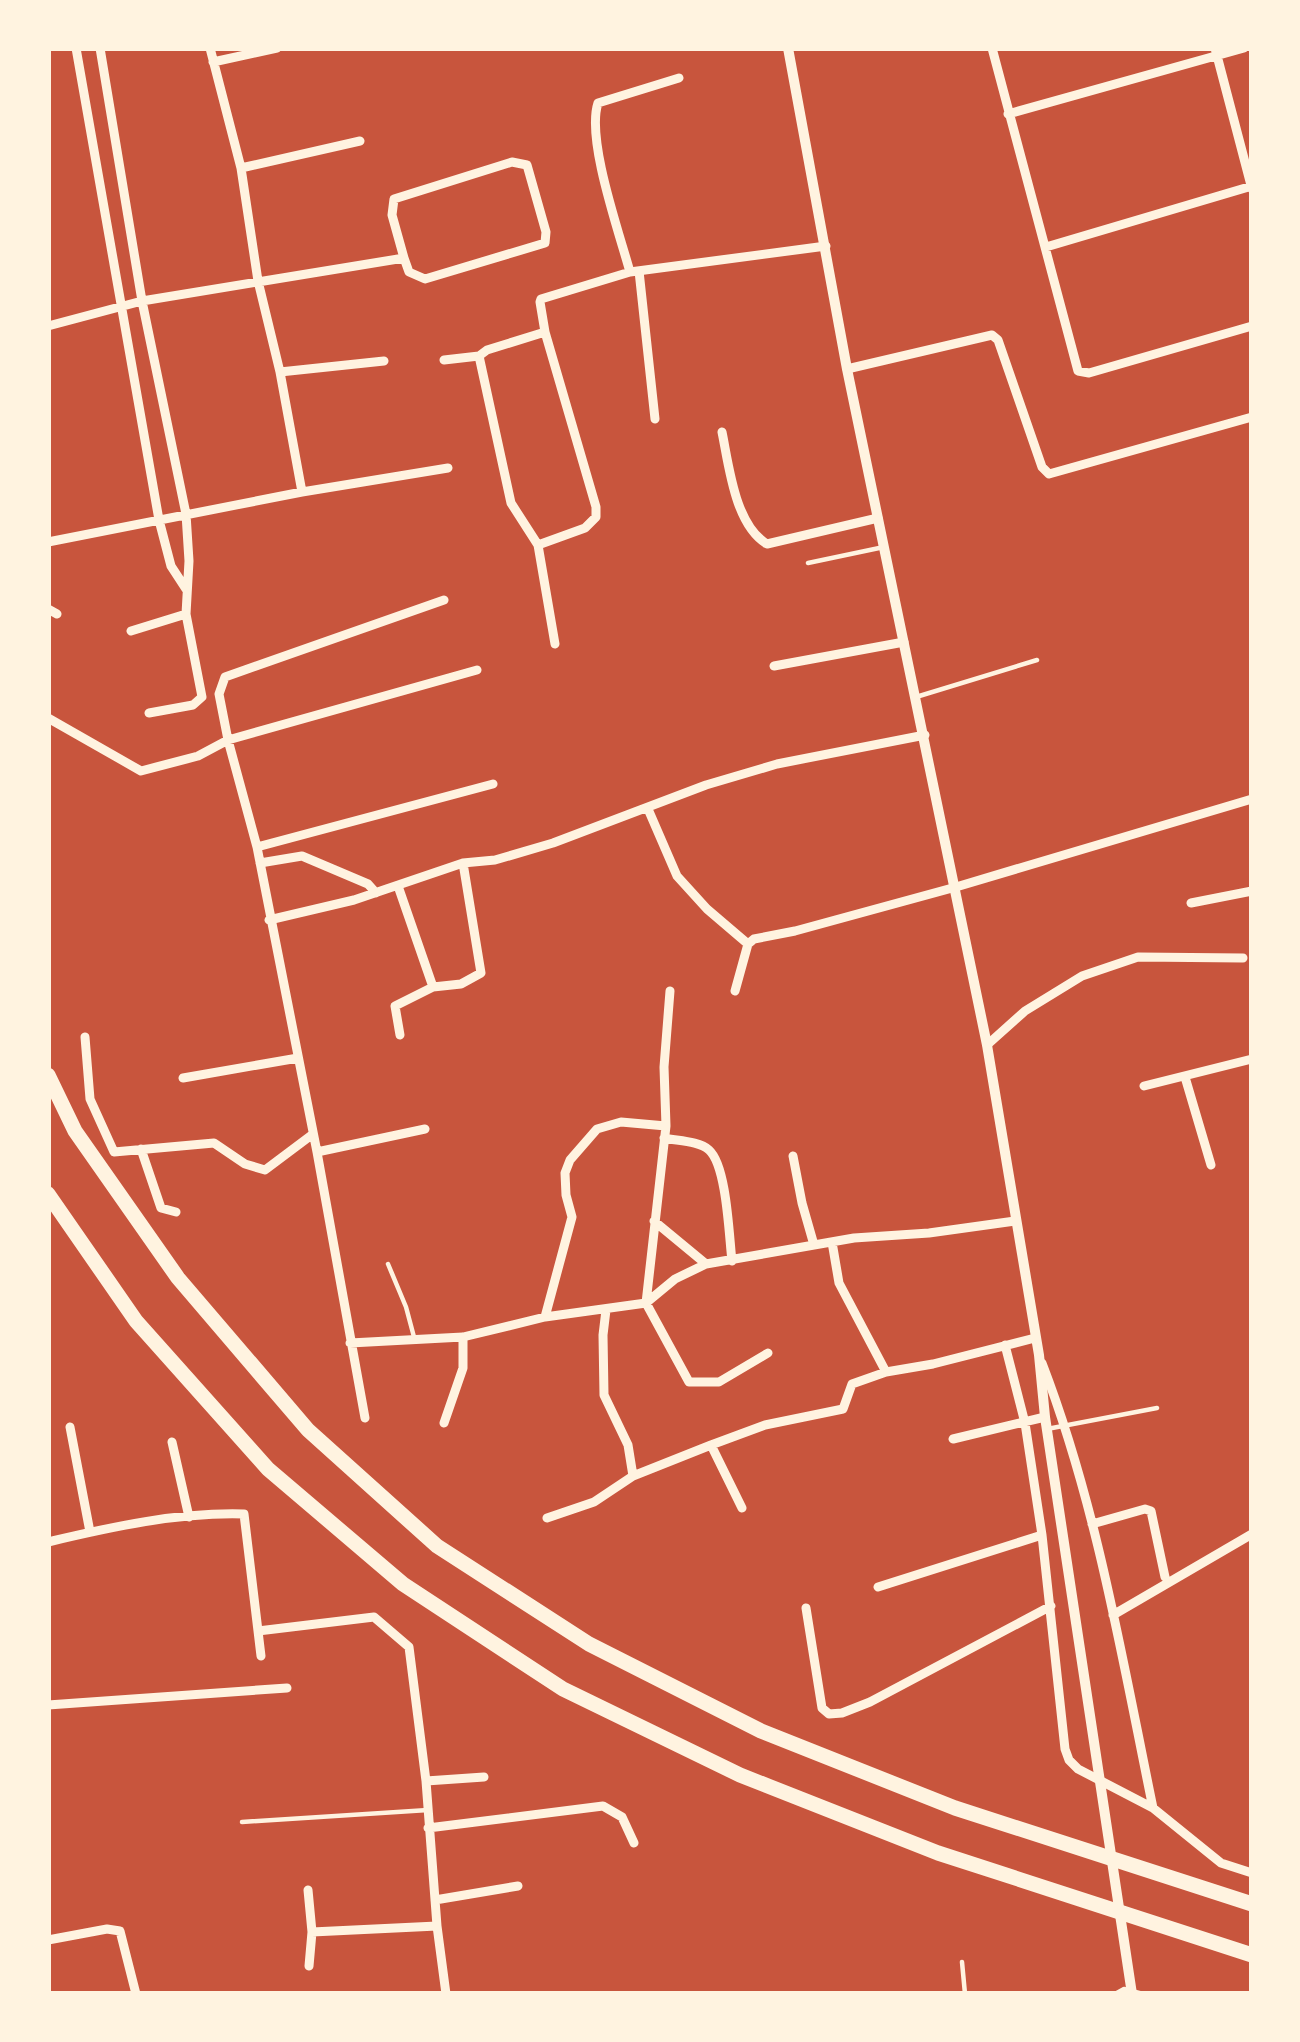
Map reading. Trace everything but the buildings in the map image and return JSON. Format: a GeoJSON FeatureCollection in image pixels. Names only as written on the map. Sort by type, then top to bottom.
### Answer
{"type":"FeatureCollection","features":[{"type":"Feature","properties":{"kind":"highway"},"geometry":{"type":"LineString","coordinates":[[48,1075],[75,1131],[178,1278],[308,1430],[437,1546],[589,1644],[761,1731],[955,1808],[1252,1904]]}},
{"type":"Feature","properties":{"kind":"highway"},"geometry":{"type":"LineString","coordinates":[[48,1194],[136,1321],[268,1469],[403,1585],[562,1689],[740,1775],[938,1853],[1252,1955]]}},
{"type":"Feature","properties":{"kind":"street"},"geometry":{"type":"LineString","coordinates":[[76,48],[159,520],[171,566],[186,589]]}},
{"type":"Feature","properties":{"kind":"street"},"geometry":{"type":"LineString","coordinates":[[100,48],[142,301],[186,514],[186,614],[202,697],[193,705],[148,713]]}},
{"type":"Feature","properties":{"kind":"street"},"geometry":{"type":"LineString","coordinates":[[210,48],[241,168],[258,281],[302,492]]}},
{"type":"Feature","properties":{"kind":"street"},"geometry":{"type":"LineString","coordinates":[[213,62],[277,48]]}},
{"type":"Feature","properties":{"kind":"street"},"geometry":{"type":"LineString","coordinates":[[788,48],[848,369],[987,1045],[1035,1338],[1092,1524],[1153,1808]]}},
{"type":"Feature","properties":{"kind":"street"},"geometry":{"type":"LineString","coordinates":[[992,48],[1078,371],[1089,374],[1252,326]]}},
{"type":"Feature","properties":{"kind":"street"},"geometry":{"type":"LineString","coordinates":[[1008,114],[1216,52],[1244,48]]}},
{"type":"Feature","properties":{"kind":"street"},"geometry":{"type":"LineString","coordinates":[[1046,247],[1252,187],[1216,52]]}},
{"type":"Feature","properties":{"kind":"street"},"geometry":{"type":"LineString","coordinates":[[655,419],[634,271],[599,157],[594,116],[598,103],[679,78]]}},
{"type":"Feature","properties":{"kind":"street"},"geometry":{"type":"LineString","coordinates":[[241,168],[360,141]]}},
{"type":"Feature","properties":{"kind":"street"},"geometry":{"type":"LineString","coordinates":[[512,162],[527,165],[546,232],[544,243],[425,279],[409,272],[404,258],[392,215],[394,199],[512,162]]}},
{"type":"Feature","properties":{"kind":"street"},"geometry":{"type":"LineString","coordinates":[[538,545],[585,528],[596,517],[545,332],[540,302],[545,296],[634,271],[826,246]]}},
{"type":"Feature","properties":{"kind":"street"},"geometry":{"type":"LineString","coordinates":[[48,326],[142,301],[404,258]]}},
{"type":"Feature","properties":{"kind":"street"},"geometry":{"type":"LineString","coordinates":[[444,360],[479,356],[545,332]]}},
{"type":"Feature","properties":{"kind":"street"},"geometry":{"type":"LineString","coordinates":[[848,369],[992,335],[998,340],[1042,467],[1049,474],[1252,417]]}},
{"type":"Feature","properties":{"kind":"street"},"geometry":{"type":"LineString","coordinates":[[479,356],[511,503],[538,545],[555,644]]}},
{"type":"Feature","properties":{"kind":"street"},"geometry":{"type":"LineString","coordinates":[[280,372],[384,361]]}},
{"type":"Feature","properties":{"kind":"street"},"geometry":{"type":"LineString","coordinates":[[722,432],[734,492],[760,541],[767,544],[878,518]]}},
{"type":"Feature","properties":{"kind":"street"},"geometry":{"type":"LineString","coordinates":[[48,542],[448,467]]}},
{"type":"Feature","properties":{"kind":"street"},"geometry":{"type":"LineString","coordinates":[[365,1418],[257,848],[219,694],[225,677],[444,600]]}},
{"type":"Feature","properties":{"kind":"street"},"geometry":{"type":"LineString","coordinates":[[130,631],[186,614]]}},
{"type":"Feature","properties":{"kind":"street"},"geometry":{"type":"LineString","coordinates":[[774,666],[904,642]]}},
{"type":"Feature","properties":{"kind":"street"},"geometry":{"type":"LineString","coordinates":[[48,718],[141,771],[198,756],[228,740],[477,670]]}},
{"type":"Feature","properties":{"kind":"street"},"geometry":{"type":"LineString","coordinates":[[269,920],[376,893],[463,863],[495,860],[553,843],[706,785],[777,764],[925,735]]}},
{"type":"Feature","properties":{"kind":"street"},"geometry":{"type":"LineString","coordinates":[[257,848],[494,784]]}},
{"type":"Feature","properties":{"kind":"street"},"geometry":{"type":"LineString","coordinates":[[735,991],[748,944],[754,940],[1252,799]]}},
{"type":"Feature","properties":{"kind":"street"},"geometry":{"type":"LineString","coordinates":[[647,809],[677,876],[748,944]]}},
{"type":"Feature","properties":{"kind":"street"},"geometry":{"type":"LineString","coordinates":[[260,863],[302,856],[368,884],[376,893]]}},
{"type":"Feature","properties":{"kind":"street"},"geometry":{"type":"LineString","coordinates":[[400,1035],[396,1005],[433,987],[460,984],[481,973],[463,863]]}},
{"type":"Feature","properties":{"kind":"street"},"geometry":{"type":"LineString","coordinates":[[398,886],[433,987]]}},
{"type":"Feature","properties":{"kind":"street"},"geometry":{"type":"LineString","coordinates":[[1190,903],[1252,891]]}},
{"type":"Feature","properties":{"kind":"street"},"geometry":{"type":"LineString","coordinates":[[987,1045],[1025,1011],[1082,976],[1138,957],[1243,958]]}},
{"type":"Feature","properties":{"kind":"street"},"geometry":{"type":"LineString","coordinates":[[670,991],[665,1132],[646,1303],[689,1382],[718,1382],[768,1353]]}},
{"type":"Feature","properties":{"kind":"street"},"geometry":{"type":"LineString","coordinates":[[86,1037],[90,1099],[112,1151],[214,1143],[245,1165],[266,1169],[313,1134]]}},
{"type":"Feature","properties":{"kind":"street"},"geometry":{"type":"LineString","coordinates":[[183,1078],[298,1058]]}},
{"type":"Feature","properties":{"kind":"street"},"geometry":{"type":"LineString","coordinates":[[1144,1086],[1252,1059]]}},
{"type":"Feature","properties":{"kind":"street"},"geometry":{"type":"LineString","coordinates":[[1185,1077],[1211,1165]]}},
{"type":"Feature","properties":{"kind":"street"},"geometry":{"type":"LineString","coordinates":[[545,1317],[572,1217],[566,1195],[570,1160],[590,1134],[621,1122],[705,1146],[715,1156],[732,1262]]}},
{"type":"Feature","properties":{"kind":"street"},"geometry":{"type":"LineString","coordinates":[[317,1152],[425,1129]]}},
{"type":"Feature","properties":{"kind":"street"},"geometry":{"type":"LineString","coordinates":[[141,1149],[161,1208],[176,1212]]}},
{"type":"Feature","properties":{"kind":"street"},"geometry":{"type":"LineString","coordinates":[[793,1156],[814,1245]]}},
{"type":"Feature","properties":{"kind":"street"},"geometry":{"type":"LineString","coordinates":[[654,1221],[706,1264]]}},
{"type":"Feature","properties":{"kind":"street"},"geometry":{"type":"LineString","coordinates":[[350,1343],[463,1337],[545,1317],[646,1303],[676,1279],[706,1264],[832,1242],[1015,1221]]}},
{"type":"Feature","properties":{"kind":"street"},"geometry":{"type":"LineString","coordinates":[[832,1242],[839,1283],[886,1372]]}},
{"type":"Feature","properties":{"kind":"street"},"geometry":{"type":"LineString","coordinates":[[606,1310],[604,1395],[628,1445],[633,1476]]}},
{"type":"Feature","properties":{"kind":"street"},"geometry":{"type":"LineString","coordinates":[[444,1424],[463,1368],[463,1337]]}},
{"type":"Feature","properties":{"kind":"street"},"geometry":{"type":"LineString","coordinates":[[547,1518],[594,1502],[633,1476],[712,1445],[765,1426],[843,1409],[852,1384],[1035,1338]]}},
{"type":"Feature","properties":{"kind":"street"},"geometry":{"type":"LineString","coordinates":[[1005,1345],[1025,1423],[1069,1760],[1153,1808],[1221,1863],[1252,1873]]}},
{"type":"Feature","properties":{"kind":"street"},"geometry":{"type":"LineString","coordinates":[[1039,1355],[1132,1994]]}},
{"type":"Feature","properties":{"kind":"street"},"geometry":{"type":"LineString","coordinates":[[953,1439],[1046,1423]]}},
{"type":"Feature","properties":{"kind":"street"},"geometry":{"type":"LineString","coordinates":[[70,1427],[90,1532]]}},
{"type":"Feature","properties":{"kind":"street"},"geometry":{"type":"LineString","coordinates":[[172,1442],[189,1517]]}},
{"type":"Feature","properties":{"kind":"street"},"geometry":{"type":"LineString","coordinates":[[712,1445],[742,1508]]}},
{"type":"Feature","properties":{"kind":"street"},"geometry":{"type":"LineString","coordinates":[[1092,1524],[1151,1511],[1165,1576]]}},
{"type":"Feature","properties":{"kind":"street"},"geometry":{"type":"LineString","coordinates":[[48,1542],[189,1517],[244,1514],[261,1655]]}},
{"type":"Feature","properties":{"kind":"street"},"geometry":{"type":"LineString","coordinates":[[1113,1615],[1252,1534]]}},
{"type":"Feature","properties":{"kind":"street"},"geometry":{"type":"LineString","coordinates":[[878,1587],[1042,1535]]}},
{"type":"Feature","properties":{"kind":"street"},"geometry":{"type":"LineString","coordinates":[[806,1608],[822,1708],[835,1714],[870,1702],[1051,1606]]}},
{"type":"Feature","properties":{"kind":"street"},"geometry":{"type":"LineString","coordinates":[[258,1631],[374,1617],[409,1647],[446,1994]]}},
{"type":"Feature","properties":{"kind":"street"},"geometry":{"type":"LineString","coordinates":[[48,1705],[287,1688]]}},
{"type":"Feature","properties":{"kind":"street"},"geometry":{"type":"LineString","coordinates":[[426,1781],[484,1777]]}},
{"type":"Feature","properties":{"kind":"street"},"geometry":{"type":"LineString","coordinates":[[428,1828],[603,1806],[622,1817],[634,1843]]}},
{"type":"Feature","properties":{"kind":"street"},"geometry":{"type":"LineString","coordinates":[[435,1900],[518,1886]]}},
{"type":"Feature","properties":{"kind":"street"},"geometry":{"type":"LineString","coordinates":[[308,1890],[309,1966]]}},
{"type":"Feature","properties":{"kind":"street"},"geometry":{"type":"LineString","coordinates":[[312,1932],[437,1926]]}},
{"type":"Feature","properties":{"kind":"street"},"geometry":{"type":"LineString","coordinates":[[48,1940],[106,1929],[120,1931],[136,1994]]}},
{"type":"Feature","properties":{"kind":"lane"},"geometry":{"type":"LineString","coordinates":[[808,563],[884,547]]}},
{"type":"Feature","properties":{"kind":"lane"},"geometry":{"type":"LineString","coordinates":[[916,697],[1037,660]]}},
{"type":"Feature","properties":{"kind":"lane"},"geometry":{"type":"LineString","coordinates":[[388,1264],[415,1338]]}},
{"type":"Feature","properties":{"kind":"lane"},"geometry":{"type":"LineString","coordinates":[[1046,1423],[1066,1427],[1157,1408]]}},
{"type":"Feature","properties":{"kind":"lane"},"geometry":{"type":"LineString","coordinates":[[242,1822],[428,1810]]}},
{"type":"Feature","properties":{"kind":"lane"},"geometry":{"type":"LineString","coordinates":[[962,1962],[965,1994]]}},
{"type":"Feature","properties":{"kind":"lane"},"geometry":{"type":"LineString","coordinates":[[1114,1994],[1124,1989],[1143,1994]]}}]}
